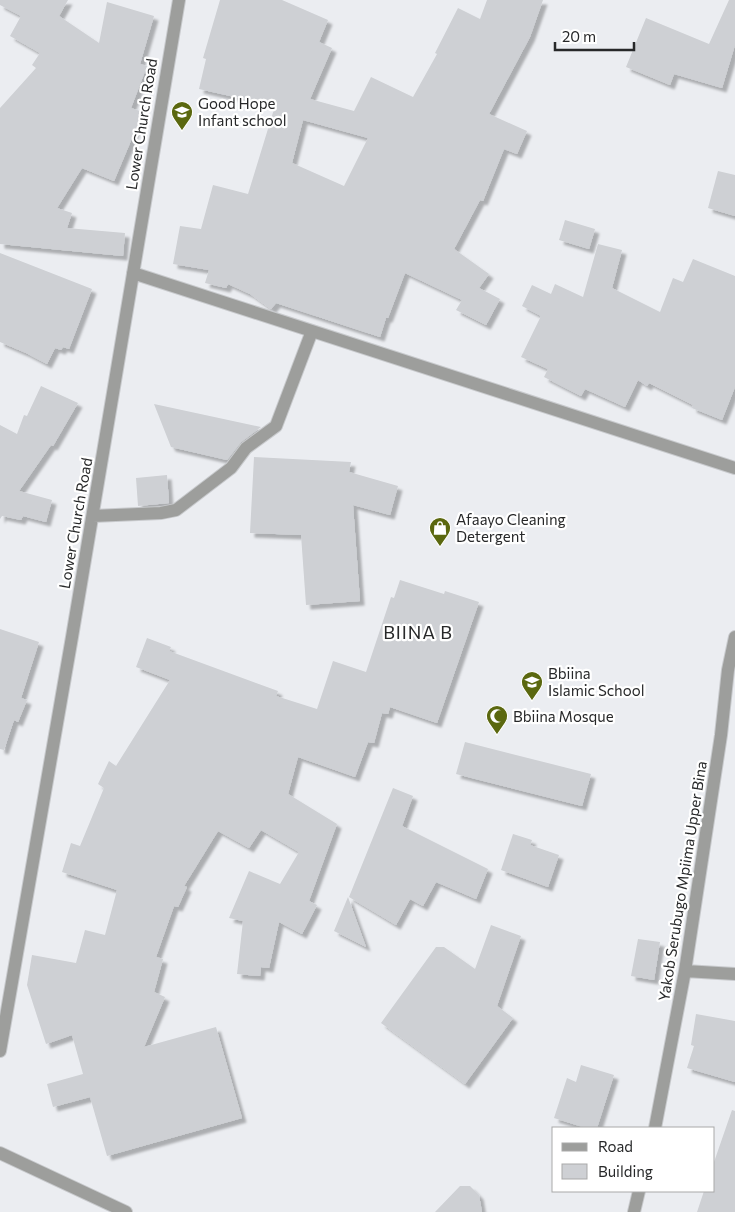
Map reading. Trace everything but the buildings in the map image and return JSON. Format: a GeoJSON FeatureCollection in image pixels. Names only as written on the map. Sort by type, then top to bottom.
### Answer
{"type":"FeatureCollection","features":[{"type":"Feature","properties":{"kind":"street","name":"Lower Church Road"},"geometry":{"type":"LineString","coordinates":[[0,1051],[93,516],[178,0]]}},
{"type":"Feature","properties":{"kind":"street"},"geometry":{"type":"LineString","coordinates":[[133,273],[735,468]]}},
{"type":"Feature","properties":{"kind":"street"},"geometry":{"type":"LineString","coordinates":[[93,516],[161,513],[176,510],[231,468],[246,448],[276,426],[312,331]]}},
{"type":"Feature","properties":{"kind":"street","name":"Yakob Serubugo Mpiima Upper Bina"},"geometry":{"type":"LineString","coordinates":[[655,1127],[686,971],[721,736],[728,670],[735,637]]}},
{"type":"Feature","properties":{"kind":"street"},"geometry":{"type":"LineString","coordinates":[[686,971],[735,974]]}},
{"type":"Feature","properties":{"kind":"street"},"geometry":{"type":"LineString","coordinates":[[0,1153],[126,1212]]}},
{"type":"Feature","properties":{"kind":"street"},"geometry":{"type":"LineString","coordinates":[[634,1212],[639,1192]]}},
{"type":"Feature","properties":{"kind":"place","name":"Good Hope Infant school"},"geometry":{"type":"Point","coordinates":[182,131]}},
{"type":"Feature","properties":{"kind":"place","name":"Afaayo Cleaning Detergent"},"geometry":{"type":"Point","coordinates":[440,547]}},
{"type":"Feature","properties":{"kind":"place","name":"Bbiina Islamic School"},"geometry":{"type":"Point","coordinates":[532,701]}},
{"type":"Feature","properties":{"kind":"place","name":"Bbiina Mosque"},"geometry":{"type":"Point","coordinates":[497,735]}},
{"type":"Feature","properties":{"kind":"district","name":"BIINA B"},"geometry":{"type":"Point","coordinates":[418,632]}}]}
